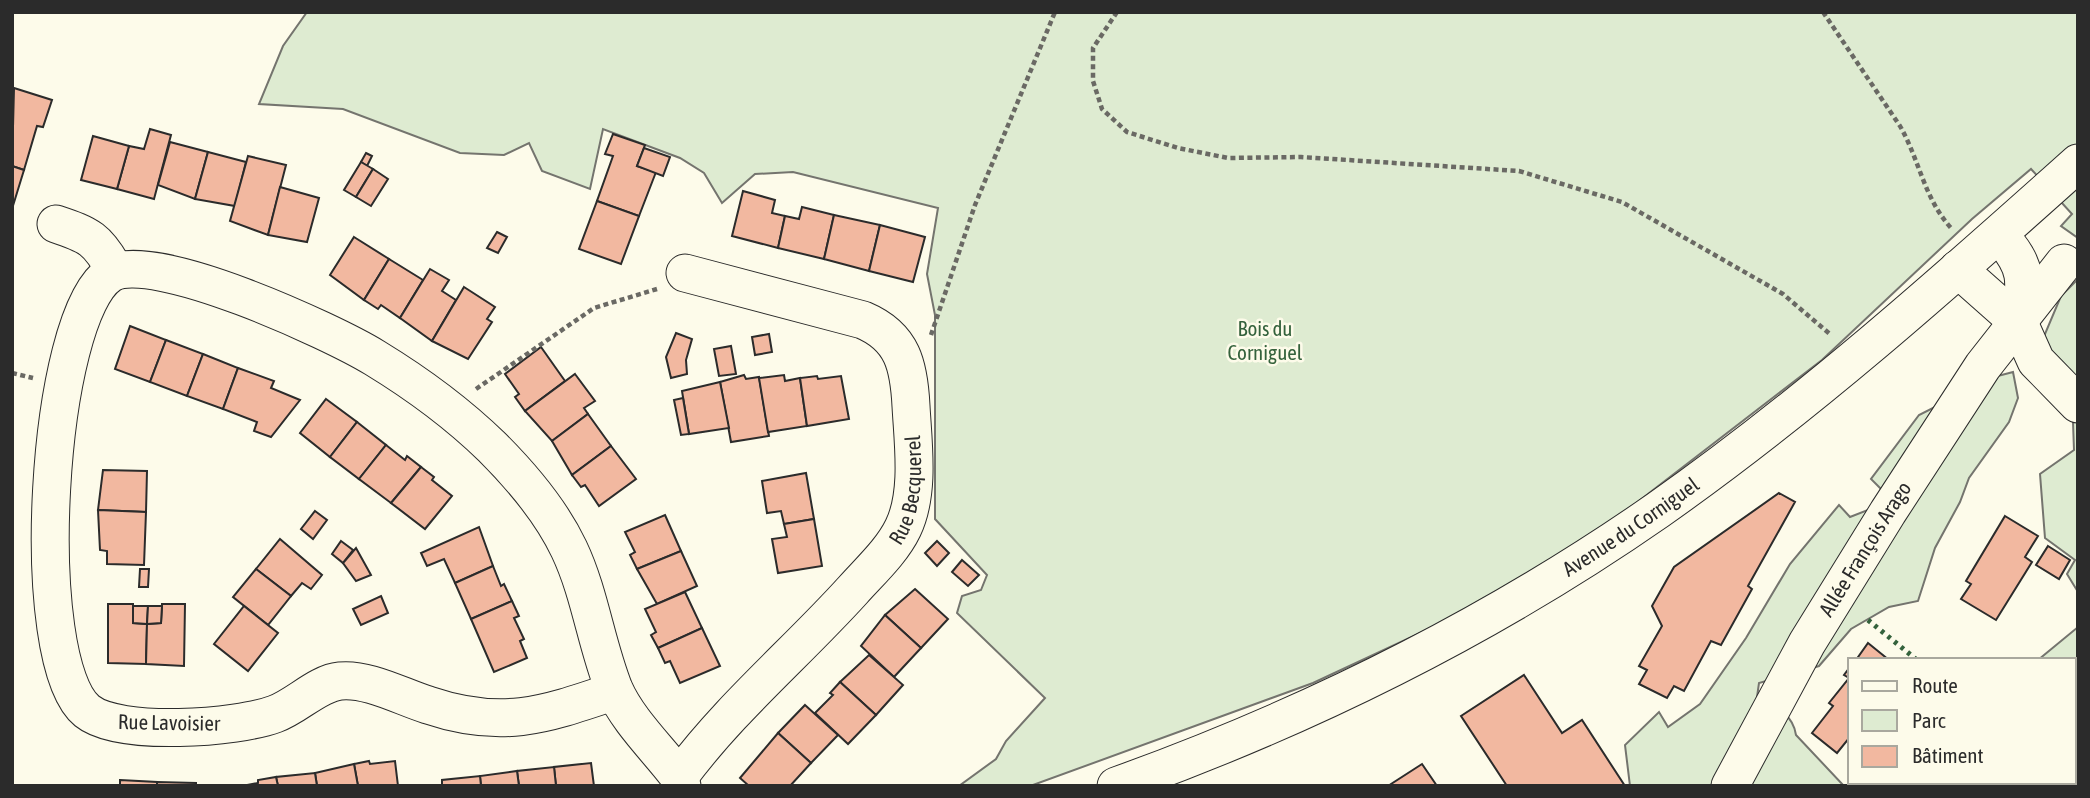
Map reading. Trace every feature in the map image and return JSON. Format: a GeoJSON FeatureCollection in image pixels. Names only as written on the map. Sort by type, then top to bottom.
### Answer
{"type":"FeatureCollection","features":[{"type":"Feature","properties":{"kind":"street","name":"Avenue du Corniguel"},"geometry":{"type":"LineString","coordinates":[[1116,786],[1196,757],[1329,700],[1453,636],[1528,593],[1659,509],[1988,254],[2078,163]]}},
{"type":"Feature","properties":{"kind":"street"},"geometry":{"type":"LineString","coordinates":[[56,224],[88,234],[104,250],[115,271],[149,268],[197,281],[272,309],[373,356],[447,409],[493,448],[524,482],[569,549],[615,691],[680,781]]}},
{"type":"Feature","properties":{"kind":"street"},"geometry":{"type":"LineString","coordinates":[[1988,254],[2039,266],[2071,260]]}},
{"type":"Feature","properties":{"kind":"street"},"geometry":{"type":"LineString","coordinates":[[1988,254],[2023,291],[2019,323]]}},
{"type":"Feature","properties":{"kind":"street"},"geometry":{"type":"LineString","coordinates":[[1988,254],[2036,361],[2078,404]]}},
{"type":"Feature","properties":{"kind":"street","name":"Allée François Arago"},"geometry":{"type":"LineString","coordinates":[[1730,786],[1807,643],[1888,512],[1983,366],[2071,260]]}},
{"type":"Feature","properties":{"kind":"street","name":"Rue Lavoisier"},"geometry":{"type":"LineString","coordinates":[[115,271],[94,289],[83,308],[74,340],[64,387],[52,508],[50,560],[54,629],[68,684],[75,698],[91,714],[103,721],[159,727],[224,725],[281,712],[326,685],[340,681],[361,683],[464,716],[489,720],[555,711],[615,691]]}},
{"type":"Feature","properties":{"kind":"street","name":"Rue Becquerel"},"geometry":{"type":"LineString","coordinates":[[680,781],[718,728],[825,622],[887,551],[904,527],[911,501],[913,449],[910,375],[901,352],[887,334],[863,320],[685,272]]}},
{"type":"Feature","properties":{"kind":"path"},"geometry":{"type":"LineString","coordinates":[[928,344],[975,205],[1055,12]]}},
{"type":"Feature","properties":{"kind":"path"},"geometry":{"type":"LineString","coordinates":[[1116,12],[1093,48],[1093,81],[1102,109],[1127,132],[1178,148],[1228,158],[1313,158],[1519,171],[1567,185],[1622,202],[1783,294],[1856,356]]}},
{"type":"Feature","properties":{"kind":"path"},"geometry":{"type":"LineString","coordinates":[[1823,12],[1905,135],[1934,208],[1988,254]]}},
{"type":"Feature","properties":{"kind":"path"},"geometry":{"type":"LineString","coordinates":[[447,409],[594,308],[651,293],[685,272]]}},
{"type":"Feature","properties":{"kind":"green space","name":"Bois du Corniguel"},"geometry":{"type":"Polygon","coordinates":[[[307,12],[2078,12],[2078,238],[2061,226],[2072,214],[2031,169],[1972,219],[1822,360],[1622,514],[1491,600],[1313,683],[1033,785],[959,786],[996,759],[1006,741],[1045,698],[957,613],[962,596],[981,590],[987,575],[935,519],[935,315],[927,274],[938,208],[793,172],[755,174],[722,203],[704,173],[680,158],[603,129],[590,189],[542,171],[529,143],[504,155],[460,153],[343,109],[259,104],[283,46],[307,12]]]}},
{"type":"Feature","properties":{"kind":"green space"},"geometry":{"type":"Polygon","coordinates":[[[2078,279],[2078,382],[2042,341],[2061,296],[2078,279]]]}},
{"type":"Feature","properties":{"kind":"green space"},"geometry":{"type":"Polygon","coordinates":[[[2013,372],[2018,398],[2009,422],[1969,478],[1960,502],[1935,548],[1918,601],[1889,607],[1851,629],[1819,666],[1759,683],[1757,697],[1787,716],[1796,735],[1844,786],[1630,786],[1625,745],[1659,712],[1668,727],[1700,704],[1746,638],[1790,564],[1839,505],[1850,517],[1873,508],[1883,491],[1871,479],[1919,415],[1994,377],[2013,372]]]}},
{"type":"Feature","properties":{"kind":"green space"},"geometry":{"type":"Polygon","coordinates":[[[2078,419],[2078,592],[2067,574],[2075,560],[2045,538],[2040,474],[2074,450],[2073,422],[2078,419]]]}},
{"type":"Feature","properties":{"kind":"green space"},"geometry":{"type":"Polygon","coordinates":[[[2078,627],[2076,739],[2076,658],[2040,658],[2078,627]]]}},
{"type":"Feature","properties":{"kind":"building"},"geometry":{"type":"Polygon","coordinates":[[[14,88],[52,100],[43,127],[37,126],[24,170],[12,166],[14,88]]]}},
{"type":"Feature","properties":{"kind":"building"},"geometry":{"type":"Polygon","coordinates":[[[150,129],[171,135],[154,199],[117,189],[129,146],[144,149],[150,129]]]}},
{"type":"Feature","properties":{"kind":"building"},"geometry":{"type":"Polygon","coordinates":[[[613,134],[645,145],[637,166],[656,172],[639,216],[597,201],[613,156],[605,154],[613,134]]]}},
{"type":"Feature","properties":{"kind":"building"},"geometry":{"type":"Polygon","coordinates":[[[93,136],[129,146],[117,189],[81,180],[93,136]]]}},
{"type":"Feature","properties":{"kind":"building"},"geometry":{"type":"Polygon","coordinates":[[[170,142],[208,152],[195,199],[158,185],[170,142]]]}},
{"type":"Feature","properties":{"kind":"building"},"geometry":{"type":"Polygon","coordinates":[[[644,148],[670,157],[663,176],[637,166],[644,148]]]}},
{"type":"Feature","properties":{"kind":"building"},"geometry":{"type":"Polygon","coordinates":[[[208,152],[246,162],[235,206],[195,199],[208,152]]]}},
{"type":"Feature","properties":{"kind":"building"},"geometry":{"type":"Polygon","coordinates":[[[366,153],[372,156],[367,166],[361,162],[366,153]]]}},
{"type":"Feature","properties":{"kind":"building"},"geometry":{"type":"Polygon","coordinates":[[[248,156],[286,165],[268,235],[230,221],[248,156]]]}},
{"type":"Feature","properties":{"kind":"building"},"geometry":{"type":"Polygon","coordinates":[[[361,162],[373,169],[356,197],[344,190],[361,162]]]}},
{"type":"Feature","properties":{"kind":"building"},"geometry":{"type":"Polygon","coordinates":[[[12,166],[24,170],[12,209],[12,166]]]}},
{"type":"Feature","properties":{"kind":"building"},"geometry":{"type":"Polygon","coordinates":[[[373,169],[388,179],[371,206],[356,197],[373,169]]]}},
{"type":"Feature","properties":{"kind":"building"},"geometry":{"type":"Polygon","coordinates":[[[280,187],[319,198],[307,242],[268,235],[280,187]]]}},
{"type":"Feature","properties":{"kind":"building"},"geometry":{"type":"Polygon","coordinates":[[[743,191],[775,200],[772,213],[785,216],[778,248],[732,236],[743,191]]]}},
{"type":"Feature","properties":{"kind":"building"},"geometry":{"type":"Polygon","coordinates":[[[597,201],[639,216],[621,264],[579,249],[597,201]]]}},
{"type":"Feature","properties":{"kind":"building"},"geometry":{"type":"Polygon","coordinates":[[[802,207],[834,215],[824,259],[778,248],[785,216],[799,219],[802,207]]]}},
{"type":"Feature","properties":{"kind":"building"},"geometry":{"type":"Polygon","coordinates":[[[834,215],[880,225],[869,271],[824,259],[834,215]]]}},
{"type":"Feature","properties":{"kind":"building"},"geometry":{"type":"Polygon","coordinates":[[[880,225],[925,237],[913,282],[869,271],[880,225]]]}},
{"type":"Feature","properties":{"kind":"building"},"geometry":{"type":"Polygon","coordinates":[[[497,232],[507,237],[498,253],[487,248],[497,232]]]}},
{"type":"Feature","properties":{"kind":"building"},"geometry":{"type":"Polygon","coordinates":[[[354,237],[389,259],[364,300],[330,275],[354,237]]]}},
{"type":"Feature","properties":{"kind":"building"},"geometry":{"type":"Polygon","coordinates":[[[389,259],[423,280],[400,318],[381,305],[378,309],[364,300],[389,259]]]}},
{"type":"Feature","properties":{"kind":"building"},"geometry":{"type":"Polygon","coordinates":[[[430,269],[449,280],[442,291],[456,300],[432,341],[400,318],[430,269]]]}},
{"type":"Feature","properties":{"kind":"building"},"geometry":{"type":"Polygon","coordinates":[[[464,287],[495,307],[487,319],[492,322],[468,359],[432,341],[464,287]]]}},
{"type":"Feature","properties":{"kind":"building"},"geometry":{"type":"Polygon","coordinates":[[[130,326],[166,340],[150,382],[115,369],[130,326]]]}},
{"type":"Feature","properties":{"kind":"building"},"geometry":{"type":"Polygon","coordinates":[[[676,333],[692,339],[686,360],[687,374],[671,378],[666,357],[676,333]]]}},
{"type":"Feature","properties":{"kind":"building"},"geometry":{"type":"Polygon","coordinates":[[[769,334],[772,352],[755,355],[752,337],[769,334]]]}},
{"type":"Feature","properties":{"kind":"building"},"geometry":{"type":"Polygon","coordinates":[[[166,340],[203,354],[187,396],[150,382],[166,340]]]}},
{"type":"Feature","properties":{"kind":"building"},"geometry":{"type":"Polygon","coordinates":[[[731,346],[736,374],[719,376],[714,349],[731,346]]]}},
{"type":"Feature","properties":{"kind":"building"},"geometry":{"type":"Polygon","coordinates":[[[541,347],[565,381],[525,411],[515,397],[519,394],[505,374],[541,347]]]}},
{"type":"Feature","properties":{"kind":"building"},"geometry":{"type":"Polygon","coordinates":[[[203,354],[238,368],[223,409],[187,396],[203,354]]]}},
{"type":"Feature","properties":{"kind":"building"},"geometry":{"type":"Polygon","coordinates":[[[238,368],[274,381],[271,388],[300,400],[271,437],[254,431],[257,422],[223,409],[238,368]]]}},
{"type":"Feature","properties":{"kind":"building"},"geometry":{"type":"Polygon","coordinates":[[[575,374],[595,401],[584,408],[588,414],[552,441],[525,411],[575,374]]]}},
{"type":"Feature","properties":{"kind":"building"},"geometry":{"type":"Polygon","coordinates":[[[744,375],[746,379],[759,377],[769,436],[731,442],[720,382],[744,375]]]}},
{"type":"Feature","properties":{"kind":"building"},"geometry":{"type":"Polygon","coordinates":[[[784,375],[785,381],[800,378],[807,426],[768,432],[759,378],[784,375]]]}},
{"type":"Feature","properties":{"kind":"building"},"geometry":{"type":"Polygon","coordinates":[[[817,376],[818,379],[841,376],[849,419],[807,426],[800,378],[817,376]]]}},
{"type":"Feature","properties":{"kind":"building"},"geometry":{"type":"Polygon","coordinates":[[[720,382],[729,428],[689,434],[682,391],[720,382]]]}},
{"type":"Feature","properties":{"kind":"building"},"geometry":{"type":"Polygon","coordinates":[[[683,398],[689,434],[681,435],[674,400],[683,398]]]}},
{"type":"Feature","properties":{"kind":"building"},"geometry":{"type":"Polygon","coordinates":[[[326,399],[357,422],[330,457],[300,433],[326,399]]]}},
{"type":"Feature","properties":{"kind":"building"},"geometry":{"type":"Polygon","coordinates":[[[588,414],[611,446],[572,475],[552,441],[588,414]]]}},
{"type":"Feature","properties":{"kind":"building"},"geometry":{"type":"Polygon","coordinates":[[[357,422],[386,445],[359,479],[330,457],[357,422]]]}},
{"type":"Feature","properties":{"kind":"building"},"geometry":{"type":"Polygon","coordinates":[[[386,445],[405,460],[407,456],[421,467],[391,503],[359,479],[386,445]]]}},
{"type":"Feature","properties":{"kind":"building"},"geometry":{"type":"Polygon","coordinates":[[[611,446],[636,479],[599,506],[585,485],[581,487],[572,475],[611,446]]]}},
{"type":"Feature","properties":{"kind":"building"},"geometry":{"type":"Polygon","coordinates":[[[421,467],[452,496],[425,529],[391,503],[421,467]]]}},
{"type":"Feature","properties":{"kind":"building"},"geometry":{"type":"Polygon","coordinates":[[[103,470],[147,471],[146,512],[98,510],[103,470]]]}},
{"type":"Feature","properties":{"kind":"building"},"geometry":{"type":"Polygon","coordinates":[[[806,473],[814,519],[784,524],[781,511],[767,513],[762,481],[806,473]]]}},
{"type":"Feature","properties":{"kind":"building"},"geometry":{"type":"Polygon","coordinates":[[[1779,493],[1795,502],[1748,586],[1752,589],[1721,645],[1711,641],[1684,691],[1674,686],[1667,698],[1639,684],[1647,670],[1639,666],[1662,626],[1652,606],[1674,567],[1779,493]]]}},
{"type":"Feature","properties":{"kind":"building"},"geometry":{"type":"Polygon","coordinates":[[[98,510],[146,512],[144,565],[107,564],[107,551],[100,550],[98,510]]]}},
{"type":"Feature","properties":{"kind":"building"},"geometry":{"type":"Polygon","coordinates":[[[315,511],[327,520],[313,539],[301,529],[315,511]]]}},
{"type":"Feature","properties":{"kind":"building"},"geometry":{"type":"Polygon","coordinates":[[[665,515],[681,551],[637,569],[630,555],[635,552],[625,532],[665,515]]]}},
{"type":"Feature","properties":{"kind":"building"},"geometry":{"type":"Polygon","coordinates":[[[2005,516],[2038,536],[2025,557],[2032,562],[1996,620],[1961,599],[1971,584],[1966,581],[2005,516]]]}},
{"type":"Feature","properties":{"kind":"building"},"geometry":{"type":"Polygon","coordinates":[[[814,519],[822,566],[778,573],[772,539],[787,537],[784,524],[814,519]]]}},
{"type":"Feature","properties":{"kind":"building"},"geometry":{"type":"Polygon","coordinates":[[[479,527],[493,566],[455,583],[444,559],[427,566],[421,553],[479,527]]]}},
{"type":"Feature","properties":{"kind":"building"},"geometry":{"type":"Polygon","coordinates":[[[280,539],[322,575],[311,589],[302,583],[291,596],[256,569],[280,539]]]}},
{"type":"Feature","properties":{"kind":"building"},"geometry":{"type":"Polygon","coordinates":[[[341,541],[353,550],[343,563],[332,554],[341,541]]]}},
{"type":"Feature","properties":{"kind":"building"},"geometry":{"type":"Polygon","coordinates":[[[937,541],[949,553],[937,566],[925,553],[937,541]]]}},
{"type":"Feature","properties":{"kind":"building"},"geometry":{"type":"Polygon","coordinates":[[[2048,546],[2070,560],[2059,579],[2036,565],[2048,546]]]}},
{"type":"Feature","properties":{"kind":"building"},"geometry":{"type":"Polygon","coordinates":[[[356,548],[371,575],[356,581],[343,563],[356,548]]]}},
{"type":"Feature","properties":{"kind":"building"},"geometry":{"type":"Polygon","coordinates":[[[681,551],[697,586],[657,604],[637,569],[681,551]]]}},
{"type":"Feature","properties":{"kind":"building"},"geometry":{"type":"Polygon","coordinates":[[[962,560],[979,575],[968,586],[952,572],[962,560]]]}},
{"type":"Feature","properties":{"kind":"building"},"geometry":{"type":"Polygon","coordinates":[[[493,566],[501,586],[504,584],[512,601],[471,619],[455,583],[493,566]]]}},
{"type":"Feature","properties":{"kind":"building"},"geometry":{"type":"Polygon","coordinates":[[[140,569],[149,569],[148,587],[139,587],[140,569]]]}},
{"type":"Feature","properties":{"kind":"building"},"geometry":{"type":"Polygon","coordinates":[[[256,569],[291,596],[268,625],[233,597],[256,569]]]}},
{"type":"Feature","properties":{"kind":"building"},"geometry":{"type":"Polygon","coordinates":[[[915,589],[948,619],[921,648],[885,615],[915,589]]]}},
{"type":"Feature","properties":{"kind":"building"},"geometry":{"type":"Polygon","coordinates":[[[685,592],[702,628],[658,648],[651,635],[656,632],[645,609],[685,592]]]}},
{"type":"Feature","properties":{"kind":"building"},"geometry":{"type":"Polygon","coordinates":[[[381,596],[388,613],[361,625],[353,609],[381,596]]]}},
{"type":"Feature","properties":{"kind":"building"},"geometry":{"type":"Polygon","coordinates":[[[512,601],[519,616],[514,618],[524,639],[520,641],[527,658],[494,672],[471,619],[512,601]]]}},
{"type":"Feature","properties":{"kind":"building"},"geometry":{"type":"Polygon","coordinates":[[[108,604],[133,604],[133,623],[147,624],[146,664],[108,663],[108,604]]]}},
{"type":"Feature","properties":{"kind":"building"},"geometry":{"type":"Polygon","coordinates":[[[162,604],[185,604],[184,666],[146,664],[147,624],[161,623],[162,604]]]}},
{"type":"Feature","properties":{"kind":"building"},"geometry":{"type":"Polygon","coordinates":[[[133,606],[148,606],[147,624],[133,623],[133,606]]]}},
{"type":"Feature","properties":{"kind":"building"},"geometry":{"type":"Polygon","coordinates":[[[148,606],[162,606],[161,623],[147,624],[148,606]]]}},
{"type":"Feature","properties":{"kind":"building"},"geometry":{"type":"Polygon","coordinates":[[[244,606],[278,633],[248,671],[214,644],[244,606]]]}},
{"type":"Feature","properties":{"kind":"building"},"geometry":{"type":"Polygon","coordinates":[[[885,615],[921,648],[894,677],[861,646],[885,615]]]}},
{"type":"Feature","properties":{"kind":"building"},"geometry":{"type":"Polygon","coordinates":[[[702,628],[720,666],[680,683],[670,661],[665,663],[658,648],[702,628]]]}},
{"type":"Feature","properties":{"kind":"building"},"geometry":{"type":"Polygon","coordinates":[[[1868,643],[1887,658],[1857,658],[1868,643]]]}},
{"type":"Feature","properties":{"kind":"building"},"geometry":{"type":"Polygon","coordinates":[[[869,655],[903,685],[876,715],[840,682],[869,655]]]}},
{"type":"Feature","properties":{"kind":"building"},"geometry":{"type":"Polygon","coordinates":[[[1524,675],[1562,733],[1582,720],[1625,786],[1507,786],[1461,716],[1524,675]]]}},
{"type":"Feature","properties":{"kind":"building"},"geometry":{"type":"Polygon","coordinates":[[[1848,679],[1848,739],[1837,753],[1812,733],[1833,706],[1829,703],[1848,679]]]}},
{"type":"Feature","properties":{"kind":"building"},"geometry":{"type":"Polygon","coordinates":[[[840,682],[876,715],[848,744],[815,713],[833,695],[830,693],[840,682]]]}},
{"type":"Feature","properties":{"kind":"building"},"geometry":{"type":"Polygon","coordinates":[[[805,705],[838,735],[811,763],[778,733],[805,705]]]}},
{"type":"Feature","properties":{"kind":"building"},"geometry":{"type":"Polygon","coordinates":[[[778,733],[811,763],[790,786],[749,786],[740,778],[778,733]]]}},
{"type":"Feature","properties":{"kind":"building"},"geometry":{"type":"Polygon","coordinates":[[[369,761],[370,764],[395,761],[398,786],[358,786],[354,764],[369,761]]]}},
{"type":"Feature","properties":{"kind":"building"},"geometry":{"type":"Polygon","coordinates":[[[591,763],[594,786],[556,786],[554,767],[591,763]]]}},
{"type":"Feature","properties":{"kind":"building"},"geometry":{"type":"Polygon","coordinates":[[[354,764],[358,786],[317,786],[315,773],[354,764]]]}},
{"type":"Feature","properties":{"kind":"building"},"geometry":{"type":"Polygon","coordinates":[[[1422,764],[1437,786],[1388,786],[1422,764]]]}},
{"type":"Feature","properties":{"kind":"building"},"geometry":{"type":"Polygon","coordinates":[[[554,767],[556,786],[519,786],[517,771],[554,767]]]}},
{"type":"Feature","properties":{"kind":"building"},"geometry":{"type":"Polygon","coordinates":[[[517,771],[519,786],[481,786],[480,776],[517,771]]]}},
{"type":"Feature","properties":{"kind":"building"},"geometry":{"type":"Polygon","coordinates":[[[315,773],[317,786],[278,786],[276,777],[315,773]]]}},
{"type":"Feature","properties":{"kind":"building"},"geometry":{"type":"Polygon","coordinates":[[[480,776],[481,786],[442,786],[442,780],[480,776]]]}},
{"type":"Feature","properties":{"kind":"building"},"geometry":{"type":"Polygon","coordinates":[[[276,777],[278,786],[242,786],[258,783],[258,780],[276,777]]]}},
{"type":"Feature","properties":{"kind":"building"},"geometry":{"type":"Polygon","coordinates":[[[120,780],[157,782],[157,786],[120,786],[120,780]]]}},
{"type":"Feature","properties":{"kind":"building"},"geometry":{"type":"Polygon","coordinates":[[[157,782],[196,783],[196,786],[157,786],[157,782]]]}},
{"type":"Feature","properties":{"kind":"hedge"},"geometry":{"type":"LineString","coordinates":[[1868,620],[1915,658]]}}]}
